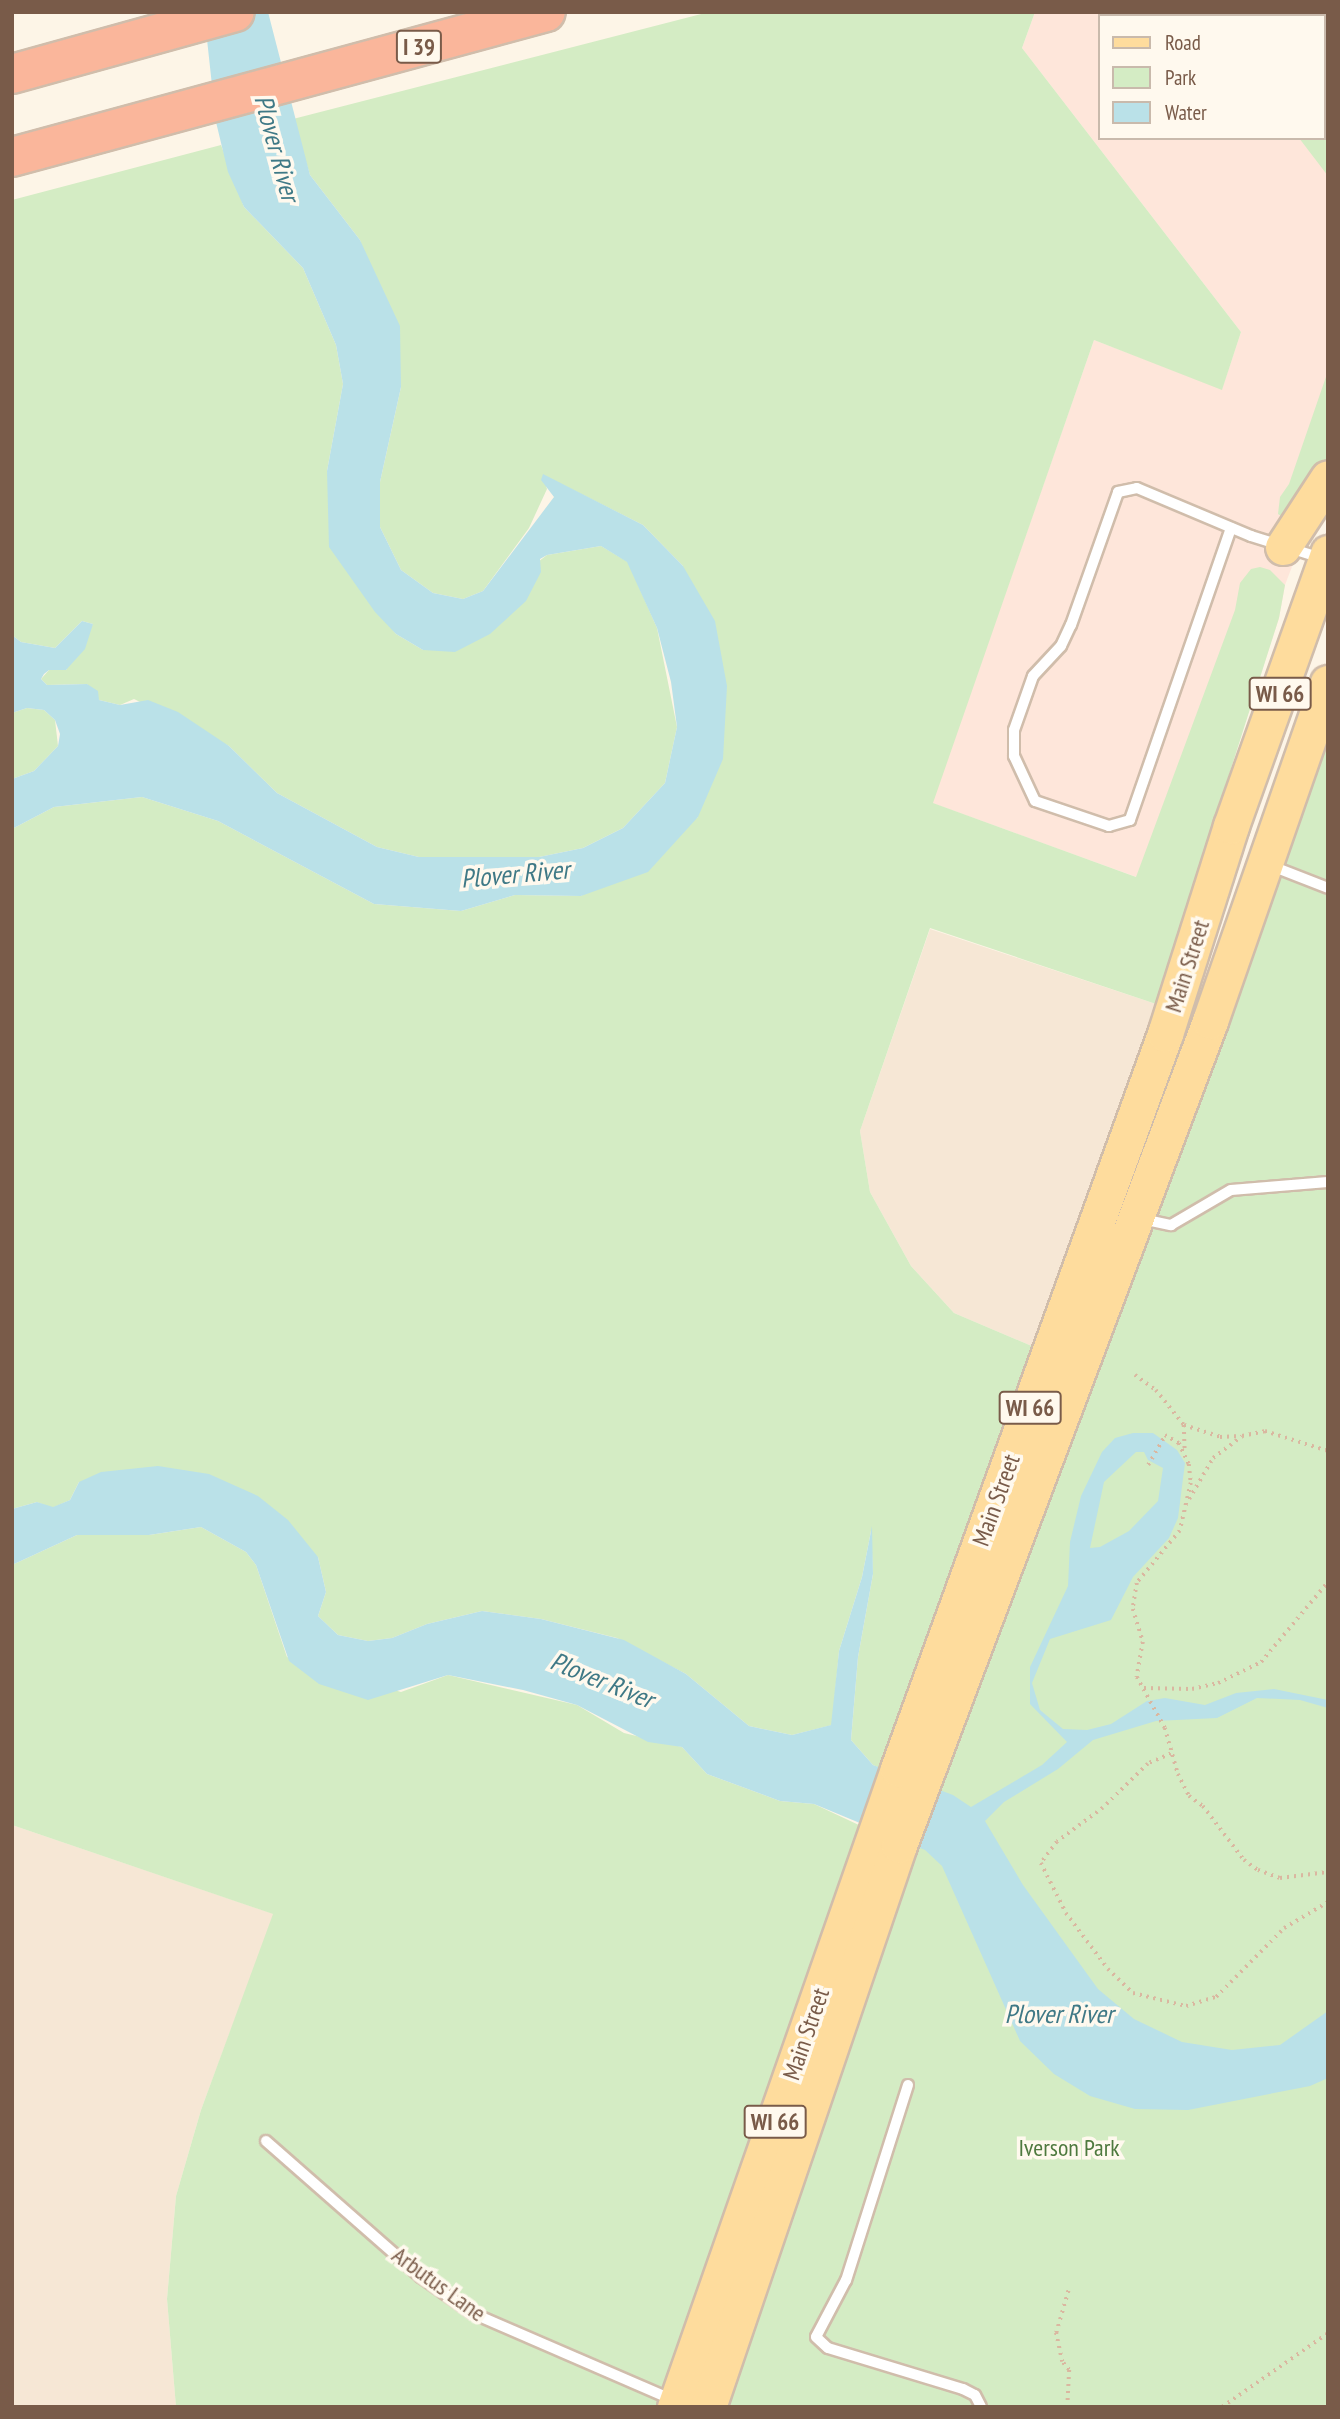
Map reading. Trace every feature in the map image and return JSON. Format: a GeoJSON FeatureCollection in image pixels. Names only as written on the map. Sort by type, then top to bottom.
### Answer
{"type":"FeatureCollection","features":[{"type":"Feature","properties":{"kind":"highway"},"geometry":{"type":"LineString","coordinates":[[12,74],[235,12]]}},
{"type":"Feature","properties":{"kind":"highway","name":"I 39"},"geometry":{"type":"LineString","coordinates":[[12,157],[546,12]]}},
{"type":"Feature","properties":{"kind":"main road"},"geometry":{"type":"LineString","coordinates":[[1283,547],[1328,478]]}},
{"type":"Feature","properties":{"kind":"main road","name":"Main Street"},"geometry":{"type":"LineString","coordinates":[[910,1774],[1135,1217],[1178,1052],[1231,827],[1327,559]]}},
{"type":"Feature","properties":{"kind":"main road"},"geometry":{"type":"LineString","coordinates":[[1283,804],[1283,751],[1328,615]]}},
{"type":"Feature","properties":{"kind":"main road","name":"Main Street"},"geometry":{"type":"LineString","coordinates":[[687,2405],[910,1774],[1178,1052],[1264,863],[1328,682]]}},
{"type":"Feature","properties":{"kind":"main road"},"geometry":{"type":"LineString","coordinates":[[1283,804],[1328,723]]}},
{"type":"Feature","properties":{"kind":"lane"},"geometry":{"type":"LineString","coordinates":[[1231,528],[1129,820],[1109,826],[1041,805],[1031,795],[1014,756],[1014,730],[1033,676],[1061,646],[1071,625],[1118,492],[1137,488],[1231,528],[1283,547],[1327,559]]}},
{"type":"Feature","properties":{"kind":"lane"},"geometry":{"type":"LineString","coordinates":[[1264,863],[1328,888]]}},
{"type":"Feature","properties":{"kind":"lane"},"geometry":{"type":"LineString","coordinates":[[1135,1217],[1171,1225],[1231,1190],[1328,1182]]}},
{"type":"Feature","properties":{"kind":"lane"},"geometry":{"type":"LineString","coordinates":[[908,2085],[846,2280],[816,2337],[828,2348],[963,2389],[975,2395],[981,2407]]}},
{"type":"Feature","properties":{"kind":"lane","name":"Arbutus Lane"},"geometry":{"type":"LineString","coordinates":[[266,2141],[421,2277],[472,2313],[687,2405]]}},
{"type":"Feature","properties":{"kind":"path"},"geometry":{"type":"LineString","coordinates":[[1135,1375],[1156,1390],[1184,1425],[1220,1437],[1265,1431],[1328,1451]]}},
{"type":"Feature","properties":{"kind":"path"},"geometry":{"type":"LineString","coordinates":[[1184,1425],[1185,1453],[1191,1483],[1180,1531],[1137,1583],[1133,1609],[1143,1642],[1138,1677],[1165,1728],[1189,1796],[1203,1806],[1244,1860],[1280,1878],[1328,1872]]}},
{"type":"Feature","properties":{"kind":"path"},"geometry":{"type":"LineString","coordinates":[[1147,1465],[1161,1436],[1174,1438],[1185,1453]]}},
{"type":"Feature","properties":{"kind":"path"},"geometry":{"type":"LineString","coordinates":[[1187,1504],[1213,1458],[1242,1436]]}},
{"type":"Feature","properties":{"kind":"path"},"geometry":{"type":"LineString","coordinates":[[1142,1688],[1192,1689],[1218,1683],[1261,1662],[1328,1583]]}},
{"type":"Feature","properties":{"kind":"path"},"geometry":{"type":"LineString","coordinates":[[1172,1754],[1148,1764],[1103,1808],[1057,1842],[1041,1863],[1066,1913],[1126,1986],[1163,2002],[1186,2006],[1207,2000],[1284,1928],[1328,1902]]}},
{"type":"Feature","properties":{"kind":"path"},"geometry":{"type":"LineString","coordinates":[[1067,2407],[1069,2370],[1062,2362],[1056,2333],[1069,2288]]}},
{"type":"Feature","properties":{"kind":"path"},"geometry":{"type":"LineString","coordinates":[[1222,2407],[1328,2333]]}},
{"type":"Feature","properties":{"kind":"shaded area"},"geometry":{"type":"Polygon","coordinates":[[[1035,12],[1328,12],[1328,472],[1285,585],[1279,618],[1189,896],[932,803],[1094,340],[1222,389],[1241,332],[1022,48],[1035,12]]]}},
{"type":"Feature","properties":{"kind":"shaded area"},"geometry":{"type":"Polygon","coordinates":[[[930,929],[1156,1004],[1034,1347],[954,1313],[911,1266],[870,1192],[860,1131],[930,929]]]}},
{"type":"Feature","properties":{"kind":"shaded area"},"geometry":{"type":"Polygon","coordinates":[[[12,1825],[274,1914],[201,2110],[176,2196],[167,2299],[176,2407],[12,2407],[12,1825]]]}},
{"type":"Feature","properties":{"kind":"green space"},"geometry":{"type":"Polygon","coordinates":[[[709,12],[1035,12],[1022,48],[1241,332],[1222,390],[1094,340],[933,803],[1136,877],[1235,610],[1240,583],[1251,569],[1260,567],[1270,570],[1285,585],[1279,618],[1156,1004],[930,928],[860,1131],[870,1192],[911,1266],[954,1313],[1034,1347],[882,1769],[873,1765],[851,1740],[858,1657],[873,1574],[871,1531],[862,1577],[839,1651],[832,1725],[792,1735],[749,1726],[686,1674],[617,1638],[541,1619],[482,1611],[427,1624],[392,1638],[368,1641],[338,1635],[318,1616],[326,1592],[318,1557],[79,1482],[70,1500],[52,1508],[37,1502],[12,1509],[12,829],[54,807],[142,797],[218,821],[374,904],[461,911],[515,895],[581,896],[698,817],[683,566],[643,525],[543,475],[547,489],[529,528],[483,591],[463,599],[433,593],[401,570],[380,527],[380,482],[401,387],[360,240],[310,175],[293,119],[709,12]]]}},
{"type":"Feature","properties":{"kind":"green space"},"geometry":{"type":"Polygon","coordinates":[[[1328,97],[1328,176],[1301,140],[1326,140],[1328,97]]]}},
{"type":"Feature","properties":{"kind":"green space"},"geometry":{"type":"Polygon","coordinates":[[[221,145],[244,207],[303,268],[336,345],[343,384],[327,471],[355,581],[396,634],[423,650],[547,555],[601,546],[628,562],[657,628],[677,727],[665,783],[623,828],[583,848],[539,857],[419,857],[377,847],[277,793],[229,746],[134,699],[120,705],[99,700],[87,684],[47,685],[41,679],[49,670],[66,670],[93,624],[82,621],[55,648],[21,642],[12,635],[12,200],[221,145]]]}},
{"type":"Feature","properties":{"kind":"green space"},"geometry":{"type":"Polygon","coordinates":[[[1328,371],[1328,472],[1287,520],[1278,514],[1280,497],[1289,484],[1328,371]]]}},
{"type":"Feature","properties":{"kind":"green space","name":"Iverson Park"},"geometry":{"type":"Polygon","coordinates":[[[1328,683],[1328,2407],[708,2407],[1328,683]]]}},
{"type":"Feature","properties":{"kind":"green space"},"geometry":{"type":"Polygon","coordinates":[[[27,708],[44,710],[55,720],[58,746],[34,771],[12,779],[12,713],[27,708]]]}},
{"type":"Feature","properties":{"kind":"green space"},"geometry":{"type":"Polygon","coordinates":[[[201,1527],[246,1552],[256,1565],[287,1657],[401,1692],[448,1675],[577,1705],[624,1733],[682,1747],[707,1774],[780,1801],[814,1804],[861,1826],[657,2407],[176,2407],[167,2299],[176,2196],[201,2110],[273,1914],[12,1825],[12,1565],[77,1535],[149,1535],[201,1527]]]}},
{"type":"Feature","properties":{"kind":"water","name":"Plover River"},"geometry":{"type":"Polygon","coordinates":[[[204,12],[268,12],[310,175],[360,240],[400,326],[401,387],[380,482],[380,527],[401,570],[433,593],[463,599],[483,591],[554,497],[541,480],[543,474],[643,525],[683,566],[715,621],[727,686],[723,759],[698,817],[648,872],[581,896],[515,895],[461,911],[374,904],[218,821],[142,797],[54,807],[12,829],[12,779],[34,771],[58,746],[60,734],[55,720],[44,710],[27,708],[12,713],[12,635],[21,642],[55,648],[82,621],[93,624],[85,649],[66,670],[49,670],[44,674],[41,679],[47,685],[87,684],[98,691],[99,700],[120,705],[148,700],[178,712],[229,746],[277,793],[377,847],[419,857],[539,857],[583,848],[623,828],[665,783],[677,727],[671,682],[657,628],[627,562],[601,546],[547,555],[540,559],[541,572],[526,601],[490,634],[455,652],[423,650],[396,634],[375,612],[329,547],[327,471],[343,384],[336,345],[303,268],[244,207],[228,172],[216,122],[204,12]]]}},
{"type":"Feature","properties":{"kind":"water","name":"Plover River"},"geometry":{"type":"Polygon","coordinates":[[[1133,1433],[1153,1433],[1177,1450],[1185,1463],[1178,1518],[1169,1538],[1133,1577],[1111,1620],[1050,1639],[1032,1683],[1040,1710],[1063,1729],[1087,1730],[1111,1724],[1147,1701],[1165,1698],[1205,1705],[1236,1693],[1274,1689],[1328,1700],[1328,1708],[1300,1700],[1257,1698],[1217,1718],[1156,1721],[1093,1740],[1058,1769],[1004,1802],[985,1821],[1023,1885],[1098,1989],[1134,2019],[1182,2042],[1232,2050],[1280,2045],[1328,2011],[1328,2078],[1310,2086],[1188,2110],[1135,2109],[1090,2096],[1054,2074],[1020,2041],[942,1866],[925,1850],[814,1804],[780,1801],[707,1774],[682,1747],[648,1742],[577,1705],[523,1690],[448,1675],[368,1700],[319,1684],[289,1661],[256,1565],[246,1552],[201,1527],[149,1535],[77,1535],[12,1565],[12,1509],[37,1502],[53,1507],[70,1500],[79,1482],[101,1472],[158,1466],[209,1474],[258,1496],[288,1520],[318,1557],[326,1592],[318,1616],[338,1635],[368,1641],[392,1638],[427,1624],[482,1611],[541,1619],[624,1640],[686,1674],[749,1726],[792,1735],[831,1725],[839,1651],[862,1577],[872,1526],[873,1574],[858,1657],[851,1740],[873,1765],[953,1795],[971,1807],[1042,1765],[1067,1742],[1030,1704],[1030,1667],[1068,1586],[1070,1542],[1081,1496],[1102,1452],[1115,1438],[1133,1433]],[[1136,1452],[1104,1482],[1090,1548],[1100,1547],[1129,1531],[1158,1501],[1163,1468],[1148,1460],[1144,1452],[1136,1452]]]}}]}
